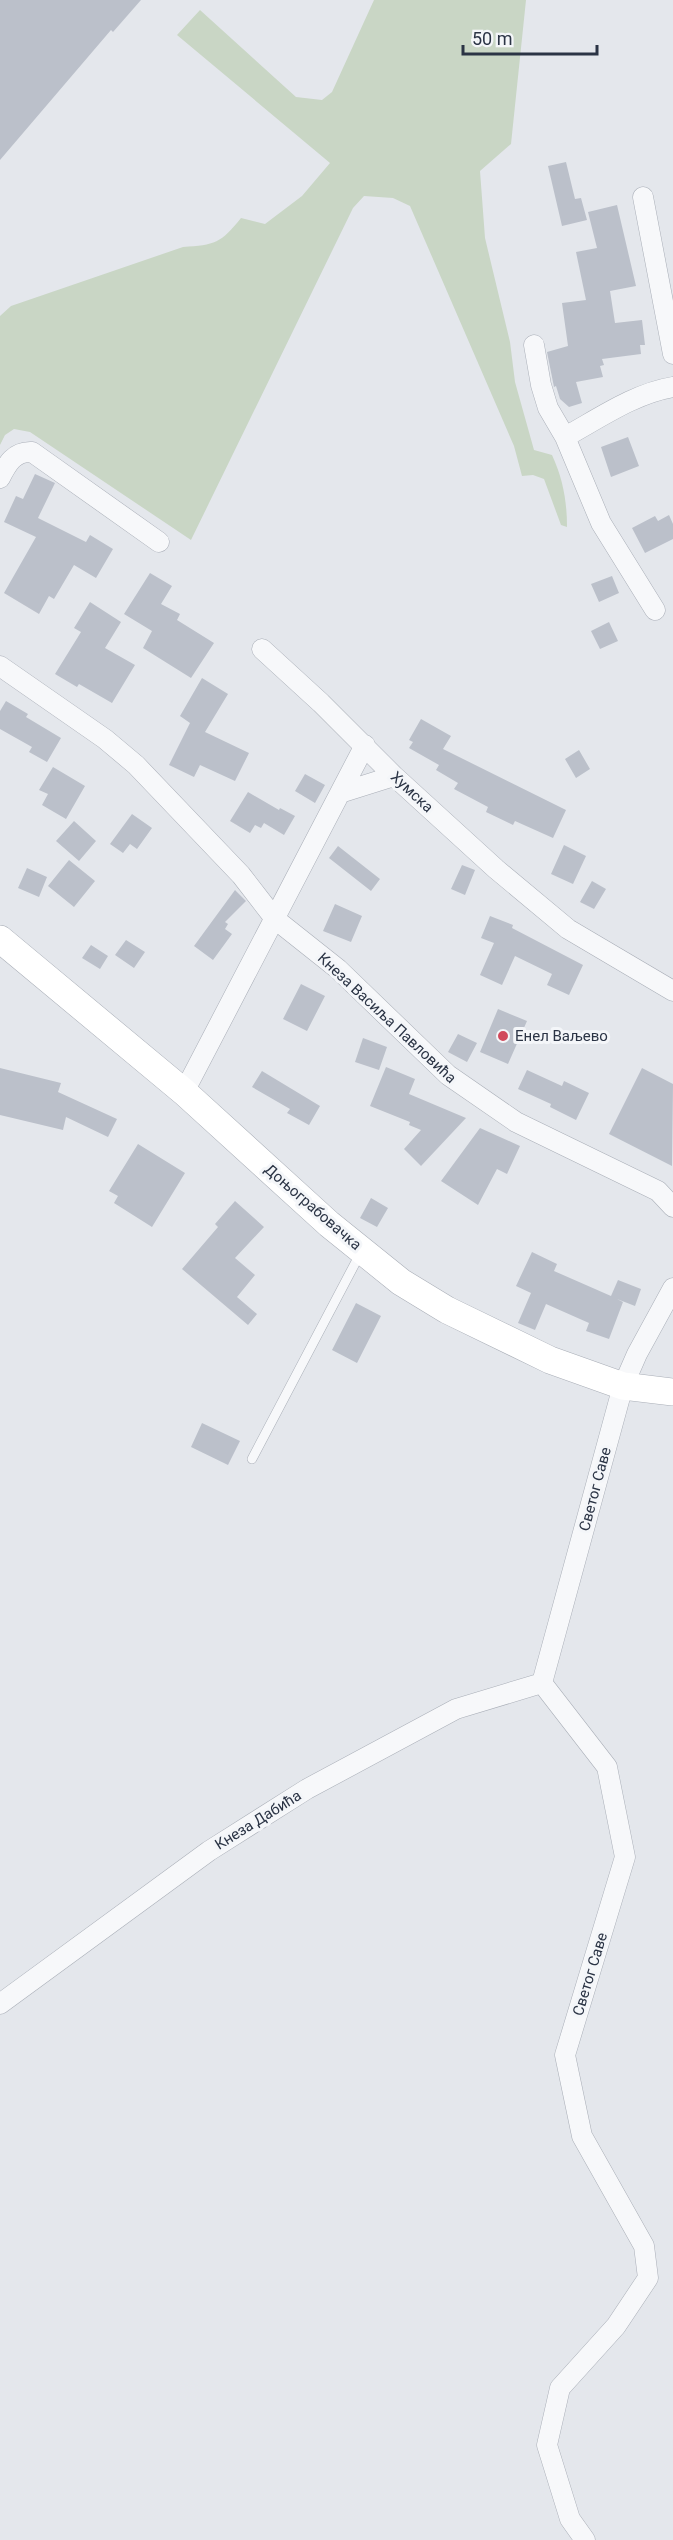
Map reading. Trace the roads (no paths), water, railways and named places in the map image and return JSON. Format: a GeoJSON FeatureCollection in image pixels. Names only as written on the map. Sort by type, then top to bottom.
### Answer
{"type":"FeatureCollection","features":[{"type":"Feature","properties":{"kind":"street"},"geometry":{"type":"LineString","coordinates":[[643,197],[673,354]]}},
{"type":"Feature","properties":{"kind":"street"},"geometry":{"type":"LineString","coordinates":[[534,345],[544,398],[565,438],[601,522],[655,610]]}},
{"type":"Feature","properties":{"kind":"street"},"geometry":{"type":"LineString","coordinates":[[565,438],[629,403],[673,387]]}},
{"type":"Feature","properties":{"kind":"street"},"geometry":{"type":"LineString","coordinates":[[0,478],[5,467],[16,455],[32,452],[159,542]]}},
{"type":"Feature","properties":{"kind":"street","name":"Хумска"},"geometry":{"type":"LineString","coordinates":[[262,649],[365,745],[394,776],[496,869],[568,929],[673,991]]}},
{"type":"Feature","properties":{"kind":"street","name":"Кнеза Васиља Павловића"},"geometry":{"type":"LineString","coordinates":[[0,666],[105,739],[136,765],[241,875],[275,919],[338,969],[448,1075],[516,1122],[658,1191],[673,1207]]}},
{"type":"Feature","properties":{"kind":"street"},"geometry":{"type":"LineString","coordinates":[[184,1092],[365,745]]}},
{"type":"Feature","properties":{"kind":"street"},"geometry":{"type":"LineString","coordinates":[[340,793],[394,776]]}},
{"type":"Feature","properties":{"kind":"street","name":"Доњограбовачка"},"geometry":{"type":"LineString","coordinates":[[0,939],[184,1092],[329,1224],[401,1282],[456,1315],[550,1360],[623,1386],[673,1392]]}},
{"type":"Feature","properties":{"kind":"street","name":"Светог Саве"},"geometry":{"type":"LineString","coordinates":[[585,2540],[570,2519],[547,2445],[560,2388],[616,2326],[648,2278],[644,2246],[582,2136],[565,2055],[625,1857],[607,1767],[542,1683],[623,1386],[637,1354],[673,1288]]}},
{"type":"Feature","properties":{"kind":"street","name":"Кнеза Дабића"},"geometry":{"type":"LineString","coordinates":[[0,2004],[209,1851],[307,1789],[456,1709],[542,1683]]}},
{"type":"Feature","properties":{"kind":"lane"},"geometry":{"type":"LineString","coordinates":[[252,1459],[362,1251]]}},
{"type":"Feature","properties":{"kind":"place","name":"Енел Ваљево"},"geometry":{"type":"Point","coordinates":[503,1036]}}]}
